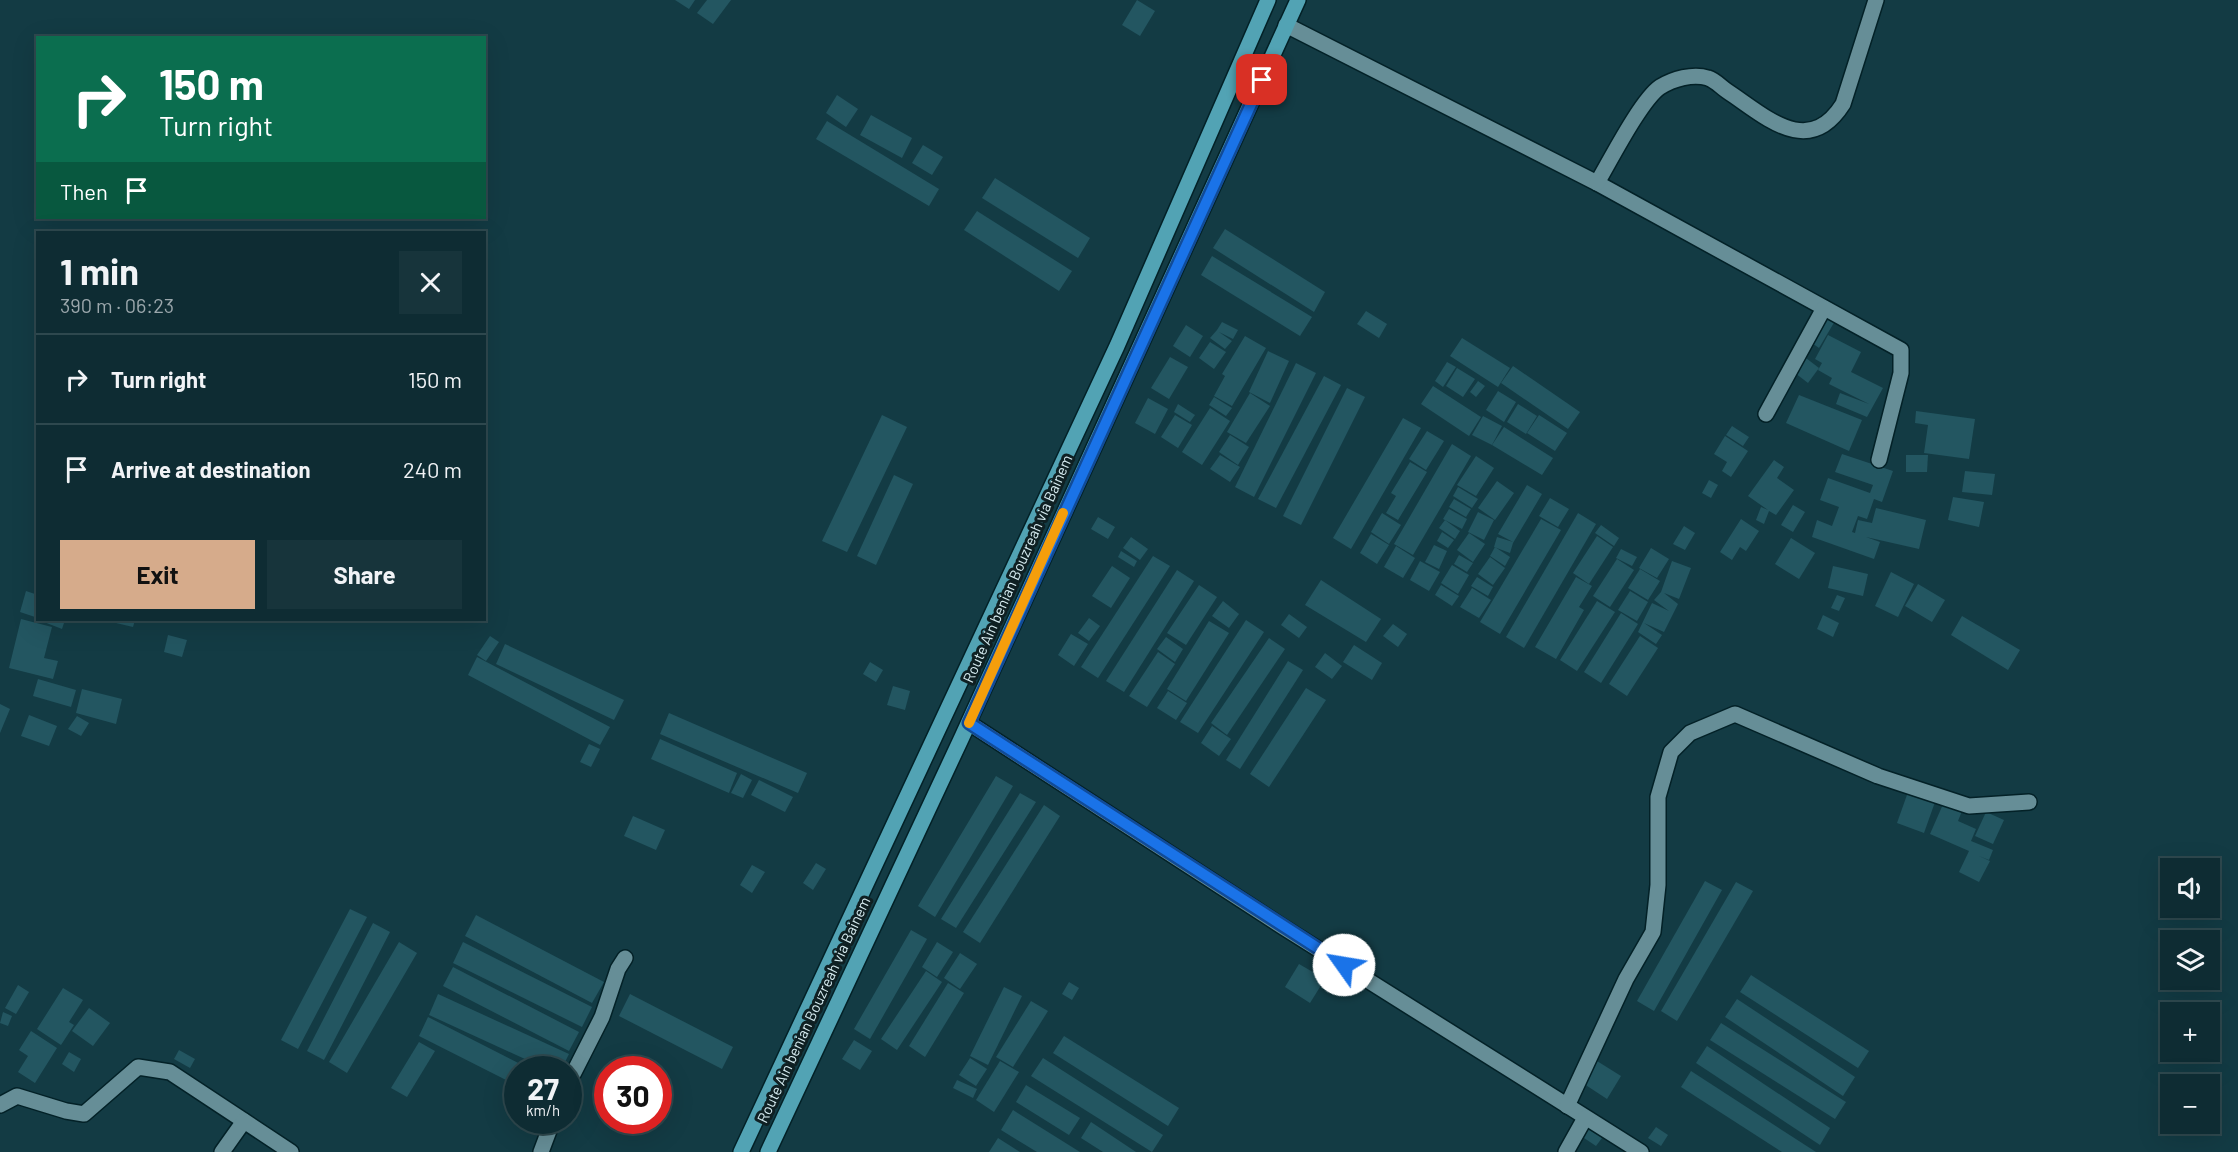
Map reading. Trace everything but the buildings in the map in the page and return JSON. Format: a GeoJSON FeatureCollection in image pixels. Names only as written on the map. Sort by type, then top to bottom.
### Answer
{"type":"FeatureCollection","features":[{"type":"Feature","properties":{"kind":"main road","name":"Route Ain benian Bouzreah via Bainem"},"geometry":{"type":"LineString","coordinates":[[741,1152],[1117,346],[1268,0]]}},
{"type":"Feature","properties":{"kind":"main road","name":"Route Ain benian Bouzreah via Bainem"},"geometry":{"type":"LineString","coordinates":[[768,1152],[969,723],[1298,0]]}},
{"type":"Feature","properties":{"kind":"street"},"geometry":{"type":"LineString","coordinates":[[1597,183],[1646,101],[1658,88],[1674,80],[1690,76],[1708,78],[1780,126],[1795,131],[1809,131],[1823,126],[1835,117],[1843,104],[1876,0]]}},
{"type":"Feature","properties":{"kind":"street"},"geometry":{"type":"LineString","coordinates":[[1286,26],[1597,183],[1901,350],[1901,373],[1879,460]]}},
{"type":"Feature","properties":{"kind":"street"},"geometry":{"type":"LineString","coordinates":[[1766,414],[1824,308]]}},
{"type":"Feature","properties":{"kind":"street"},"geometry":{"type":"LineString","coordinates":[[1567,1106],[1626,980],[1653,932],[1658,885],[1658,797],[1671,752],[1690,733],[1735,714],[1878,776],[1969,806],[2029,802]]}},
{"type":"Feature","properties":{"kind":"street"},"geometry":{"type":"LineString","coordinates":[[969,723],[1274,921],[1641,1152]]}},
{"type":"Feature","properties":{"kind":"street"},"geometry":{"type":"LineString","coordinates":[[582,1056],[602,1017],[618,969],[625,958]]}},
{"type":"Feature","properties":{"kind":"street"},"geometry":{"type":"LineString","coordinates":[[0,1105],[17,1096],[84,1114],[138,1067],[170,1072],[291,1152]]}},
{"type":"Feature","properties":{"kind":"street"},"geometry":{"type":"LineString","coordinates":[[1566,1152],[1585,1118]]}},
{"type":"Feature","properties":{"kind":"street"},"geometry":{"type":"LineString","coordinates":[[222,1152],[244,1121]]}},
{"type":"Feature","properties":{"kind":"street"},"geometry":{"type":"LineString","coordinates":[[541,1152],[548,1134]]}},
{"type":"Feature","properties":{"kind":"slow traffic"},"geometry":{"type":"LineString","coordinates":[[969,723],[1063,513]]}},
{"type":"Feature","properties":{"kind":"route"},"geometry":{"type":"LineString","coordinates":[[1262,80],[969,723],[1344,965]]}}]}
